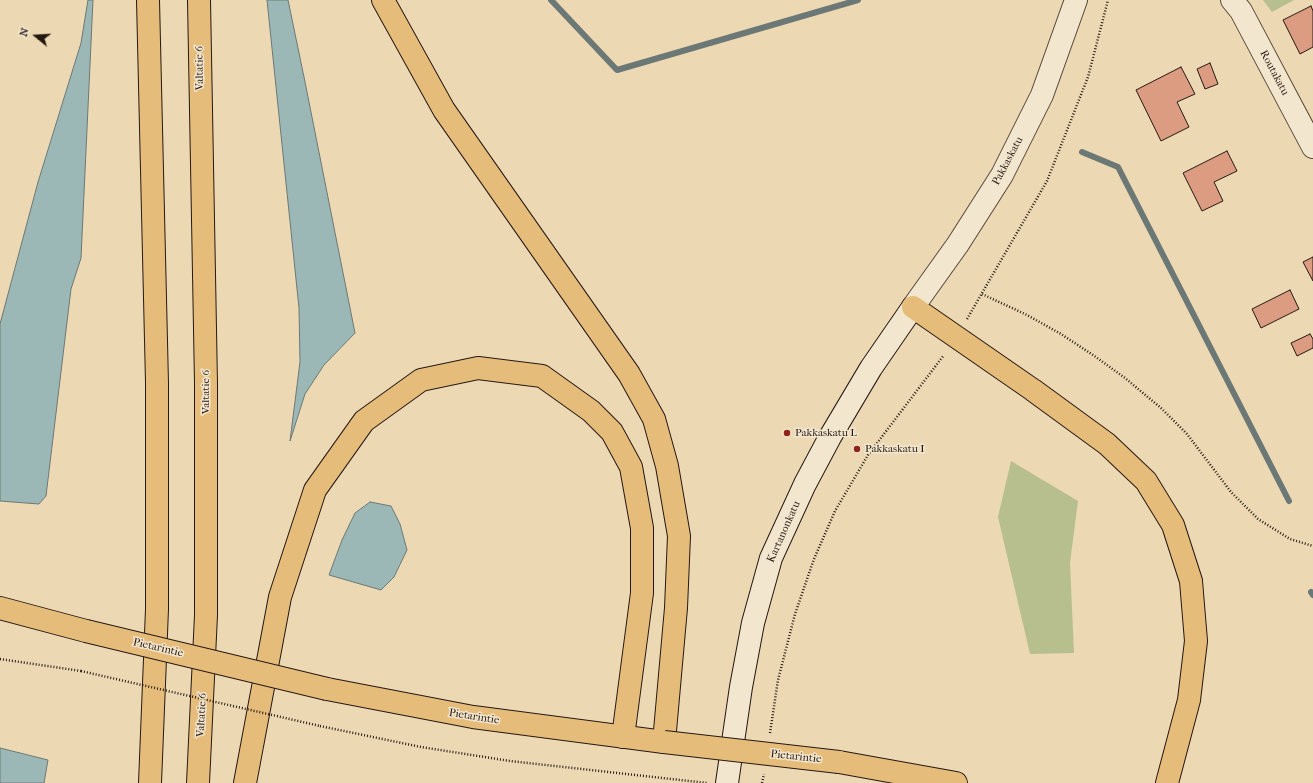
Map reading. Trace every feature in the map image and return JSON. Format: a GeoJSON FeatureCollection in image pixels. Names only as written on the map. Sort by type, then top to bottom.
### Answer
{"type":"FeatureCollection","features":[{"type":"Feature","properties":{"kind":"main road"},"geometry":{"type":"LineString","coordinates":[[148,0],[157,383],[157,609],[150,783]]}},
{"type":"Feature","properties":{"kind":"main road","name":"Valtatie 6"},"geometry":{"type":"LineString","coordinates":[[198,783],[206,615],[206,392],[199,0]]}},
{"type":"Feature","properties":{"kind":"main road"},"geometry":{"type":"LineString","coordinates":[[383,0],[444,110],[629,374],[654,419],[667,466],[679,536],[676,608],[664,742]]}},
{"type":"Feature","properties":{"kind":"main road"},"geometry":{"type":"LineString","coordinates":[[913,307],[1034,390],[1107,444],[1146,481],[1173,525],[1191,581],[1196,640],[1189,700],[1167,783]]}},
{"type":"Feature","properties":{"kind":"main road"},"geometry":{"type":"LineString","coordinates":[[245,783],[280,597],[316,490],[364,421],[422,380],[478,368],[542,376],[591,411],[612,432],[631,467],[642,528],[642,593],[623,737]]}},
{"type":"Feature","properties":{"kind":"main road","name":"Pietarintie"},"geometry":{"type":"LineString","coordinates":[[0,608],[86,631],[327,689],[473,717],[623,737],[839,762],[956,783]]}},
{"type":"Feature","properties":{"kind":"street","name":"Pakkaskatu"},"geometry":{"type":"LineString","coordinates":[[913,307],[958,244],[1002,175],[1042,95],[1076,0]]}},
{"type":"Feature","properties":{"kind":"street","name":"Routakatu"},"geometry":{"type":"LineString","coordinates":[[1232,0],[1241,11],[1313,147]]}},
{"type":"Feature","properties":{"kind":"street","name":"Kartanonkatu"},"geometry":{"type":"LineString","coordinates":[[727,783],[741,687],[753,623],[771,558],[805,484],[830,437],[871,368],[913,307]]}},
{"type":"Feature","properties":{"kind":"path"},"geometry":{"type":"LineString","coordinates":[[769,736],[778,680],[795,614],[814,558],[835,511],[868,455],[957,337],[1046,181],[1088,77],[1108,0]]}},
{"type":"Feature","properties":{"kind":"path"},"geometry":{"type":"LineString","coordinates":[[982,294],[1027,315],[1061,334],[1125,378],[1161,408],[1187,434],[1230,492],[1258,519],[1290,539],[1313,546]]}},
{"type":"Feature","properties":{"kind":"path"},"geometry":{"type":"LineString","coordinates":[[0,659],[81,671],[320,726],[421,747],[510,761],[709,783]]}},
{"type":"Feature","properties":{"kind":"path"},"geometry":{"type":"LineString","coordinates":[[762,783],[765,767]]}},
{"type":"Feature","properties":{"kind":"green space"},"geometry":{"type":"Polygon","coordinates":[[[1263,0],[1294,0],[1272,12],[1263,0]]]}},
{"type":"Feature","properties":{"kind":"green space"},"geometry":{"type":"Polygon","coordinates":[[[1011,461],[1078,501],[1070,563],[1074,653],[1030,654],[998,517],[1011,461]]]}},
{"type":"Feature","properties":{"kind":"water"},"geometry":{"type":"Polygon","coordinates":[[[88,0],[93,0],[81,258],[71,289],[46,496],[39,504],[0,501],[0,324],[38,182],[81,43],[88,0]]]}},
{"type":"Feature","properties":{"kind":"water"},"geometry":{"type":"Polygon","coordinates":[[[267,0],[288,0],[355,333],[324,365],[305,394],[290,441],[300,362],[299,308],[267,0]]]}},
{"type":"Feature","properties":{"kind":"water"},"geometry":{"type":"Polygon","coordinates":[[[370,502],[391,506],[400,524],[407,550],[394,577],[381,590],[329,575],[342,540],[355,513],[370,502]]]}},
{"type":"Feature","properties":{"kind":"water"},"geometry":{"type":"Polygon","coordinates":[[[0,748],[48,760],[44,783],[0,783],[0,748]]]}},
{"type":"Feature","properties":{"kind":"building"},"geometry":{"type":"Polygon","coordinates":[[[1311,6],[1313,11],[1313,47],[1300,54],[1283,20],[1311,6]]]}},
{"type":"Feature","properties":{"kind":"building"},"geometry":{"type":"Polygon","coordinates":[[[1210,63],[1218,84],[1205,89],[1197,69],[1210,63]]]}},
{"type":"Feature","properties":{"kind":"building"},"geometry":{"type":"Polygon","coordinates":[[[1181,67],[1195,94],[1177,102],[1189,127],[1161,141],[1136,90],[1181,67]]]}},
{"type":"Feature","properties":{"kind":"building"},"geometry":{"type":"Polygon","coordinates":[[[1227,151],[1237,171],[1214,182],[1223,201],[1202,211],[1183,173],[1227,151]]]}},
{"type":"Feature","properties":{"kind":"building"},"geometry":{"type":"Polygon","coordinates":[[[1313,257],[1313,281],[1303,262],[1313,257]]]}},
{"type":"Feature","properties":{"kind":"building"},"geometry":{"type":"Polygon","coordinates":[[[1290,290],[1299,309],[1261,328],[1252,309],[1290,290]]]}},
{"type":"Feature","properties":{"kind":"building"},"geometry":{"type":"Polygon","coordinates":[[[1310,334],[1313,339],[1313,348],[1297,356],[1291,343],[1310,334]]]}},
{"type":"Feature","properties":{"kind":"waterway"},"geometry":{"type":"LineString","coordinates":[[551,0],[617,70],[858,0]]}},
{"type":"Feature","properties":{"kind":"waterway"},"geometry":{"type":"LineString","coordinates":[[1082,152],[1118,167],[1289,501]]}},
{"type":"Feature","properties":{"kind":"place","name":"Pakkaskatu L"},"geometry":{"type":"Point","coordinates":[787,433]}},
{"type":"Feature","properties":{"kind":"place","name":"Pakkaskatu I"},"geometry":{"type":"Point","coordinates":[857,449]}}]}
